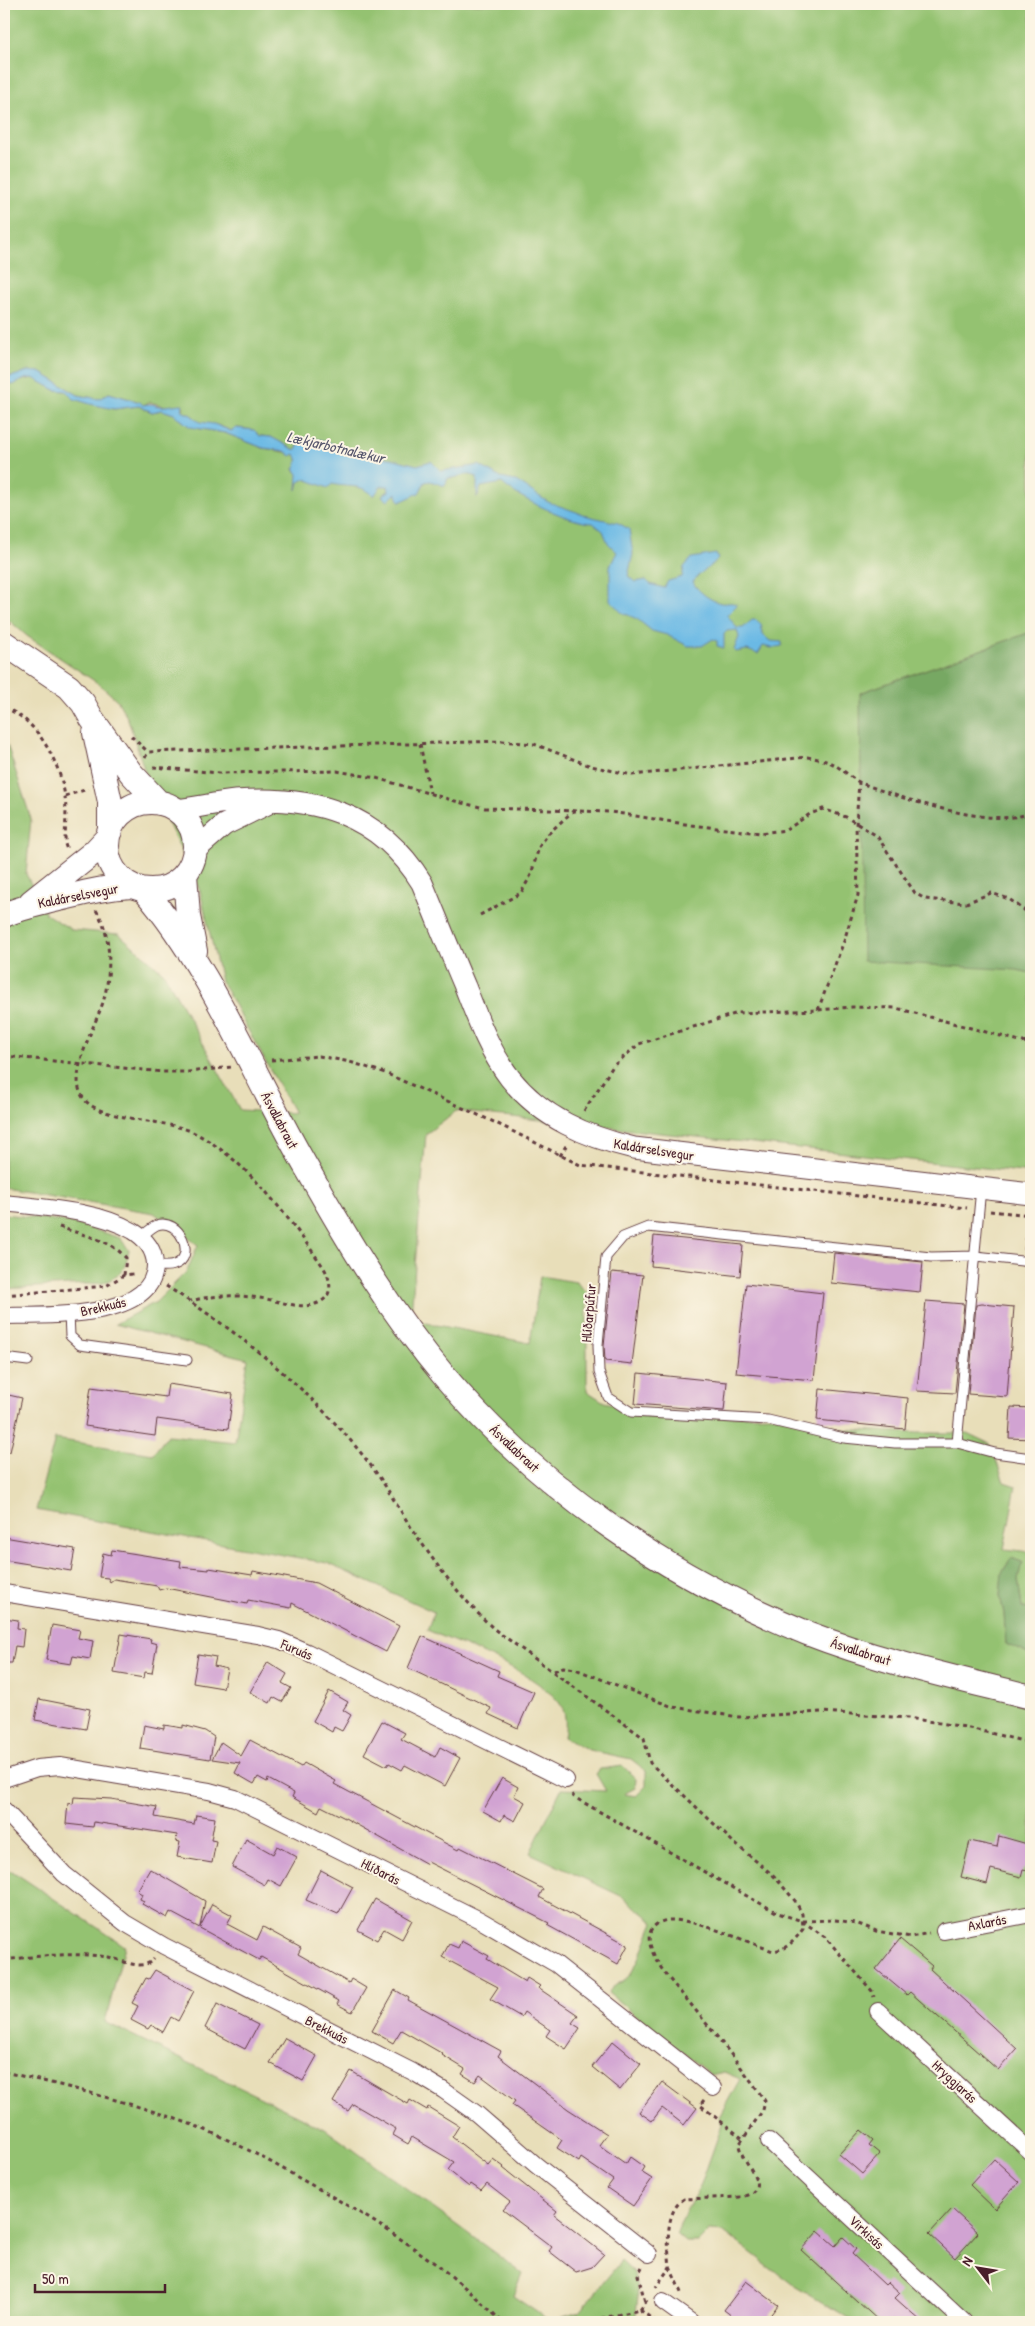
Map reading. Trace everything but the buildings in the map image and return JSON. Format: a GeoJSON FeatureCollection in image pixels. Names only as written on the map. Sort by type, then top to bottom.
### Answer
{"type":"FeatureCollection","features":[{"type":"Feature","properties":{"kind":"main road"},"geometry":{"type":"LineString","coordinates":[[4,643],[69,687],[83,703],[92,719],[131,774],[188,823],[193,834],[193,858],[185,874],[170,886],[157,890],[138,888],[121,878],[113,868],[108,856],[110,802],[92,719]]}},
{"type":"Feature","properties":{"kind":"main road"},"geometry":{"type":"LineString","coordinates":[[109,834],[116,819],[125,811],[147,802],[167,806]]}},
{"type":"Feature","properties":{"kind":"main road","name":"Kaldárselsvegur"},"geometry":{"type":"LineString","coordinates":[[25,906],[94,852],[109,834]]}},
{"type":"Feature","properties":{"kind":"main road","name":"Ásvallabraut"},"geometry":{"type":"LineString","coordinates":[[185,874],[188,916],[197,965]]}},
{"type":"Feature","properties":{"kind":"main road","name":"Kaldárselsvegur"},"geometry":{"type":"LineString","coordinates":[[4,915],[25,906],[109,887],[138,888]]}},
{"type":"Feature","properties":{"kind":"main road","name":"Ásvallabraut"},"geometry":{"type":"LineString","coordinates":[[138,888],[165,915],[197,965],[307,1170],[342,1229],[401,1319],[445,1376],[522,1458],[570,1497],[621,1534],[727,1597],[808,1633],[880,1657],[1031,1697]]}},
{"type":"Feature","properties":{"kind":"street","name":"Kaldárselsvegur"},"geometry":{"type":"LineString","coordinates":[[167,806],[234,802],[310,803],[340,811],[367,825],[389,842],[410,863],[422,883],[493,1051],[510,1078],[530,1098],[575,1129],[599,1140],[634,1148],[982,1188],[1031,1201]]}},
{"type":"Feature","properties":{"kind":"street","name":"Kaldárselsvegur"},"geometry":{"type":"LineString","coordinates":[[194,851],[224,825],[272,802]]}},
{"type":"Feature","properties":{"kind":"street"},"geometry":{"type":"LineString","coordinates":[[4,1203],[71,1212],[108,1220],[141,1237],[151,1247],[155,1266]]}},
{"type":"Feature","properties":{"kind":"street","name":"Brekkuás"},"geometry":{"type":"LineString","coordinates":[[4,1316],[69,1314],[119,1305],[130,1301],[147,1288],[153,1278],[155,1266]]}},
{"type":"Feature","properties":{"kind":"street","name":"Furuás"},"geometry":{"type":"LineString","coordinates":[[4,1593],[279,1640],[566,1780]]}},
{"type":"Feature","properties":{"kind":"street","name":"Hlíðarás"},"geometry":{"type":"LineString","coordinates":[[4,1778],[37,1768],[60,1766],[209,1791],[235,1798],[480,1920],[536,1951],[556,1964],[713,2088]]}},
{"type":"Feature","properties":{"kind":"street","name":"Brekkuás"},"geometry":{"type":"LineString","coordinates":[[4,1810],[64,1874],[125,1923],[164,1946],[413,2072],[443,2090],[477,2114],[536,2165],[649,2254]]}},
{"type":"Feature","properties":{"kind":"street","name":"Axlarás"},"geometry":{"type":"LineString","coordinates":[[944,1931],[1031,1914]]}},
{"type":"Feature","properties":{"kind":"street","name":"Hryggjarás"},"geometry":{"type":"LineString","coordinates":[[878,2011],[1031,2152]]}},
{"type":"Feature","properties":{"kind":"street","name":"Virkisás"},"geometry":{"type":"LineString","coordinates":[[769,2141],[964,2322]]}},
{"type":"Feature","properties":{"kind":"street"},"geometry":{"type":"LineString","coordinates":[[656,2295],[691,2322]]}},
{"type":"Feature","properties":{"kind":"lane"},"geometry":{"type":"LineString","coordinates":[[957,1443],[982,1188]]}},
{"type":"Feature","properties":{"kind":"lane"},"geometry":{"type":"LineString","coordinates":[[141,1237],[157,1225],[163,1225],[180,1233],[184,1240],[184,1255],[180,1261],[174,1266],[155,1266]]}},
{"type":"Feature","properties":{"kind":"lane","name":"Hlíðarþúfur"},"geometry":{"type":"LineString","coordinates":[[1027,1261],[976,1256],[930,1257],[648,1227],[623,1237],[606,1257],[598,1345],[599,1372],[608,1397],[631,1412],[768,1420],[844,1438],[895,1443],[957,1443],[995,1453],[1031,1458]]}},
{"type":"Feature","properties":{"kind":"lane"},"geometry":{"type":"LineString","coordinates":[[69,1314],[70,1336],[80,1345],[187,1360]]}},
{"type":"Feature","properties":{"kind":"lane"},"geometry":{"type":"LineString","coordinates":[[4,1358],[28,1361]]}},
{"type":"Feature","properties":{"kind":"path"},"geometry":{"type":"LineString","coordinates":[[4,708],[10,710],[29,724],[44,742],[57,768],[65,796],[65,844],[68,852]]}},
{"type":"Feature","properties":{"kind":"path"},"geometry":{"type":"LineString","coordinates":[[140,766],[148,752],[241,747],[502,741],[534,744],[591,766],[632,775],[806,757],[824,759],[840,768],[858,782],[939,808],[985,818],[1022,817],[1031,812]]}},
{"type":"Feature","properties":{"kind":"path"},"geometry":{"type":"LineString","coordinates":[[420,744],[430,793]]}},
{"type":"Feature","properties":{"kind":"path"},"geometry":{"type":"LineString","coordinates":[[149,766],[219,773],[337,771],[376,778],[484,808],[611,812],[691,825],[760,833],[786,830],[810,814],[823,809],[846,817],[856,825],[877,836],[914,893],[925,899],[966,903],[991,893],[1009,900],[1031,914]]}},
{"type":"Feature","properties":{"kind":"path"},"geometry":{"type":"LineString","coordinates":[[818,1010],[844,941],[858,896],[856,825],[858,782]]}},
{"type":"Feature","properties":{"kind":"path"},"geometry":{"type":"LineString","coordinates":[[480,915],[521,893],[531,875],[539,847],[548,834],[574,810]]}},
{"type":"Feature","properties":{"kind":"path"},"geometry":{"type":"LineString","coordinates":[[93,906],[104,927],[107,942],[108,979],[104,999],[80,1062],[78,1085],[83,1098],[94,1108],[110,1113],[168,1124],[192,1132],[219,1147],[242,1167],[309,1246],[327,1272],[331,1286],[328,1297],[319,1303],[308,1306],[241,1296],[204,1297],[191,1302]]}},
{"type":"Feature","properties":{"kind":"path"},"geometry":{"type":"LineString","coordinates":[[560,1156],[588,1102],[613,1066],[639,1044],[738,1013],[852,1007],[896,1008],[1031,1044]]}},
{"type":"Feature","properties":{"kind":"path"},"geometry":{"type":"LineString","coordinates":[[4,1056],[188,1072],[241,1066]]}},
{"type":"Feature","properties":{"kind":"path"},"geometry":{"type":"LineString","coordinates":[[1027,1261],[1031,1201]]}},
{"type":"Feature","properties":{"kind":"path"},"geometry":{"type":"LineString","coordinates":[[55,1226],[110,1244],[120,1250],[126,1258],[124,1275]]}},
{"type":"Feature","properties":{"kind":"path"},"geometry":{"type":"LineString","coordinates":[[4,1295],[106,1286],[124,1275],[133,1274]]}},
{"type":"Feature","properties":{"kind":"path"},"geometry":{"type":"LineString","coordinates":[[166,1286],[191,1302],[266,1358],[317,1406],[380,1478],[421,1543],[473,1609],[494,1629],[644,1738],[650,1763],[733,1842],[774,1876],[796,1902],[802,1914],[803,1929],[794,1941],[784,1949],[773,1951],[693,1923],[671,1920],[655,1924],[649,1938],[660,1967],[731,2054],[765,2101],[763,2110],[742,2138],[740,2151],[756,2180],[756,2189],[750,2195],[741,2197],[684,2199],[674,2209],[670,2227],[670,2267],[682,2295],[682,2305],[677,2312]]}},
{"type":"Feature","properties":{"kind":"path"},"geometry":{"type":"LineString","coordinates":[[554,1672],[563,1667],[575,1669],[673,1707],[739,1717],[822,1712],[908,1718],[965,1728],[1031,1743]]}},
{"type":"Feature","properties":{"kind":"path"},"geometry":{"type":"LineString","coordinates":[[566,1780],[574,1797],[736,1890],[778,1913],[802,1922],[825,1936],[872,1991],[878,2011]]}},
{"type":"Feature","properties":{"kind":"path"},"geometry":{"type":"LineString","coordinates":[[802,1922],[834,1920],[856,1924],[876,1931],[911,1937],[944,1931]]}},
{"type":"Feature","properties":{"kind":"path"},"geometry":{"type":"LineString","coordinates":[[4,1960],[69,1954],[110,1958],[141,1966],[150,1963],[164,1946]]}},
{"type":"Feature","properties":{"kind":"path"},"geometry":{"type":"LineString","coordinates":[[4,2072],[169,2117],[208,2132],[272,2163],[341,2201],[432,2260],[459,2281],[502,2322]]}},
{"type":"Feature","properties":{"kind":"path"},"geometry":{"type":"LineString","coordinates":[[713,2088],[700,2105],[742,2138]]}},
{"type":"Feature","properties":{"kind":"path"},"geometry":{"type":"LineString","coordinates":[[645,2302],[638,2274],[649,2254]]}},
{"type":"Feature","properties":{"kind":"path"},"geometry":{"type":"LineString","coordinates":[[594,2322],[602,2318],[640,2310],[645,2302],[656,2295],[670,2267]]}},
{"type":"Feature","properties":{"kind":"path"},"geometry":{"type":"LineString","coordinates":[[640,2310],[656,2322]]}},
{"type":"Feature","properties":{"kind":"green space"},"geometry":{"type":"Polygon","coordinates":[[[4,4],[1031,4],[1031,632],[860,693],[1017,970],[1031,973],[1031,1173],[456,1111],[426,1134],[411,1315],[421,1322],[530,1343],[540,1276],[576,1282],[587,1292],[587,1391],[604,1402],[644,1411],[701,1417],[771,1415],[836,1429],[917,1433],[967,1433],[990,1444],[1004,1482],[1016,1486],[1004,1549],[1031,1552],[1031,1609],[1022,1608],[1018,1579],[1022,1562],[1011,1558],[1002,1573],[1000,1596],[1004,1613],[1006,1644],[1028,1654],[1031,1652],[1031,2322],[856,2322],[796,2287],[724,2232],[709,2231],[698,2242],[685,2242],[676,2234],[679,2224],[701,2184],[722,2125],[719,2117],[740,2079],[724,2072],[711,2075],[608,1993],[613,1987],[626,1979],[635,1967],[654,1922],[623,1897],[530,1853],[561,1789],[606,1791],[596,1774],[600,1769],[623,1766],[636,1779],[635,1788],[624,1794],[636,1796],[646,1786],[646,1771],[631,1759],[589,1750],[564,1737],[564,1714],[558,1701],[545,1689],[514,1669],[427,1630],[434,1612],[327,1563],[36,1510],[55,1439],[153,1454],[168,1435],[235,1442],[248,1359],[115,1324],[156,1302],[187,1271],[198,1245],[154,1213],[4,1188],[4,735],[31,819],[26,874],[46,914],[72,930],[119,934],[164,973],[240,1110],[294,1113],[221,981],[200,891],[147,778],[128,719],[117,700],[99,684],[27,636],[4,616],[4,379],[8,383],[34,378],[55,390],[66,391],[74,399],[114,409],[139,406],[152,412],[162,410],[174,414],[190,427],[225,433],[263,448],[295,454],[298,464],[294,469],[296,473],[306,437],[295,450],[271,437],[260,436],[254,430],[238,428],[232,431],[217,425],[200,422],[182,411],[184,407],[164,406],[150,402],[143,405],[140,402],[109,393],[99,399],[78,395],[40,372],[16,377],[5,375],[4,4]]]}},
{"type":"Feature","properties":{"kind":"green space"},"geometry":{"type":"Polygon","coordinates":[[[1031,632],[1031,973],[1017,970],[863,961],[860,693],[1031,632]]]}},
{"type":"Feature","properties":{"kind":"green space"},"geometry":{"type":"Polygon","coordinates":[[[4,1214],[70,1222],[120,1238],[129,1250],[124,1267],[119,1274],[103,1283],[4,1289],[4,1214]]]}},
{"type":"Feature","properties":{"kind":"green space"},"geometry":{"type":"Polygon","coordinates":[[[1011,1558],[1022,1562],[1018,1579],[1022,1608],[1031,1609],[1031,1652],[1028,1654],[1006,1644],[1004,1613],[1000,1596],[1002,1573],[1011,1558]]]}},
{"type":"Feature","properties":{"kind":"green space"},"geometry":{"type":"Polygon","coordinates":[[[12,1871],[125,1946],[105,2022],[325,2129],[522,2273],[513,2296],[550,2321],[579,2312],[621,2261],[634,2273],[638,2297],[635,2322],[4,2322],[4,1872],[12,1871]]]}},
{"type":"Feature","properties":{"kind":"water","name":"Lækjarbotnalækur"},"geometry":{"type":"Polygon","coordinates":[[[4,370],[5,375],[11,377],[28,371],[40,372],[78,395],[99,399],[109,393],[140,402],[143,405],[183,404],[182,411],[200,422],[214,424],[231,431],[237,428],[254,430],[260,436],[271,437],[295,450],[306,437],[327,441],[344,450],[359,450],[377,457],[391,458],[417,465],[431,461],[441,471],[479,465],[501,478],[516,481],[548,502],[588,516],[618,523],[629,529],[633,554],[628,576],[635,582],[646,580],[650,584],[664,588],[668,581],[682,577],[684,567],[692,558],[716,554],[718,559],[696,578],[693,582],[695,585],[701,592],[713,600],[737,605],[727,615],[737,628],[743,628],[752,620],[756,620],[761,624],[763,635],[770,641],[782,642],[782,646],[771,648],[763,646],[758,654],[747,650],[735,652],[739,637],[737,630],[727,631],[724,634],[724,648],[717,646],[717,641],[713,639],[702,646],[688,646],[667,635],[652,631],[637,619],[621,612],[610,600],[610,566],[617,552],[608,543],[603,531],[593,523],[573,519],[545,509],[509,489],[502,483],[481,487],[477,498],[477,477],[473,475],[448,478],[445,486],[430,481],[425,482],[419,493],[400,502],[396,493],[388,501],[383,497],[382,495],[389,491],[388,486],[381,486],[374,496],[364,489],[332,484],[328,488],[305,479],[299,482],[297,490],[298,474],[294,469],[298,461],[295,454],[291,456],[285,451],[263,448],[225,433],[190,427],[174,414],[162,410],[152,412],[139,406],[114,409],[90,404],[74,399],[66,391],[55,390],[33,378],[25,379],[13,385],[4,379],[4,370]]]}}]}
